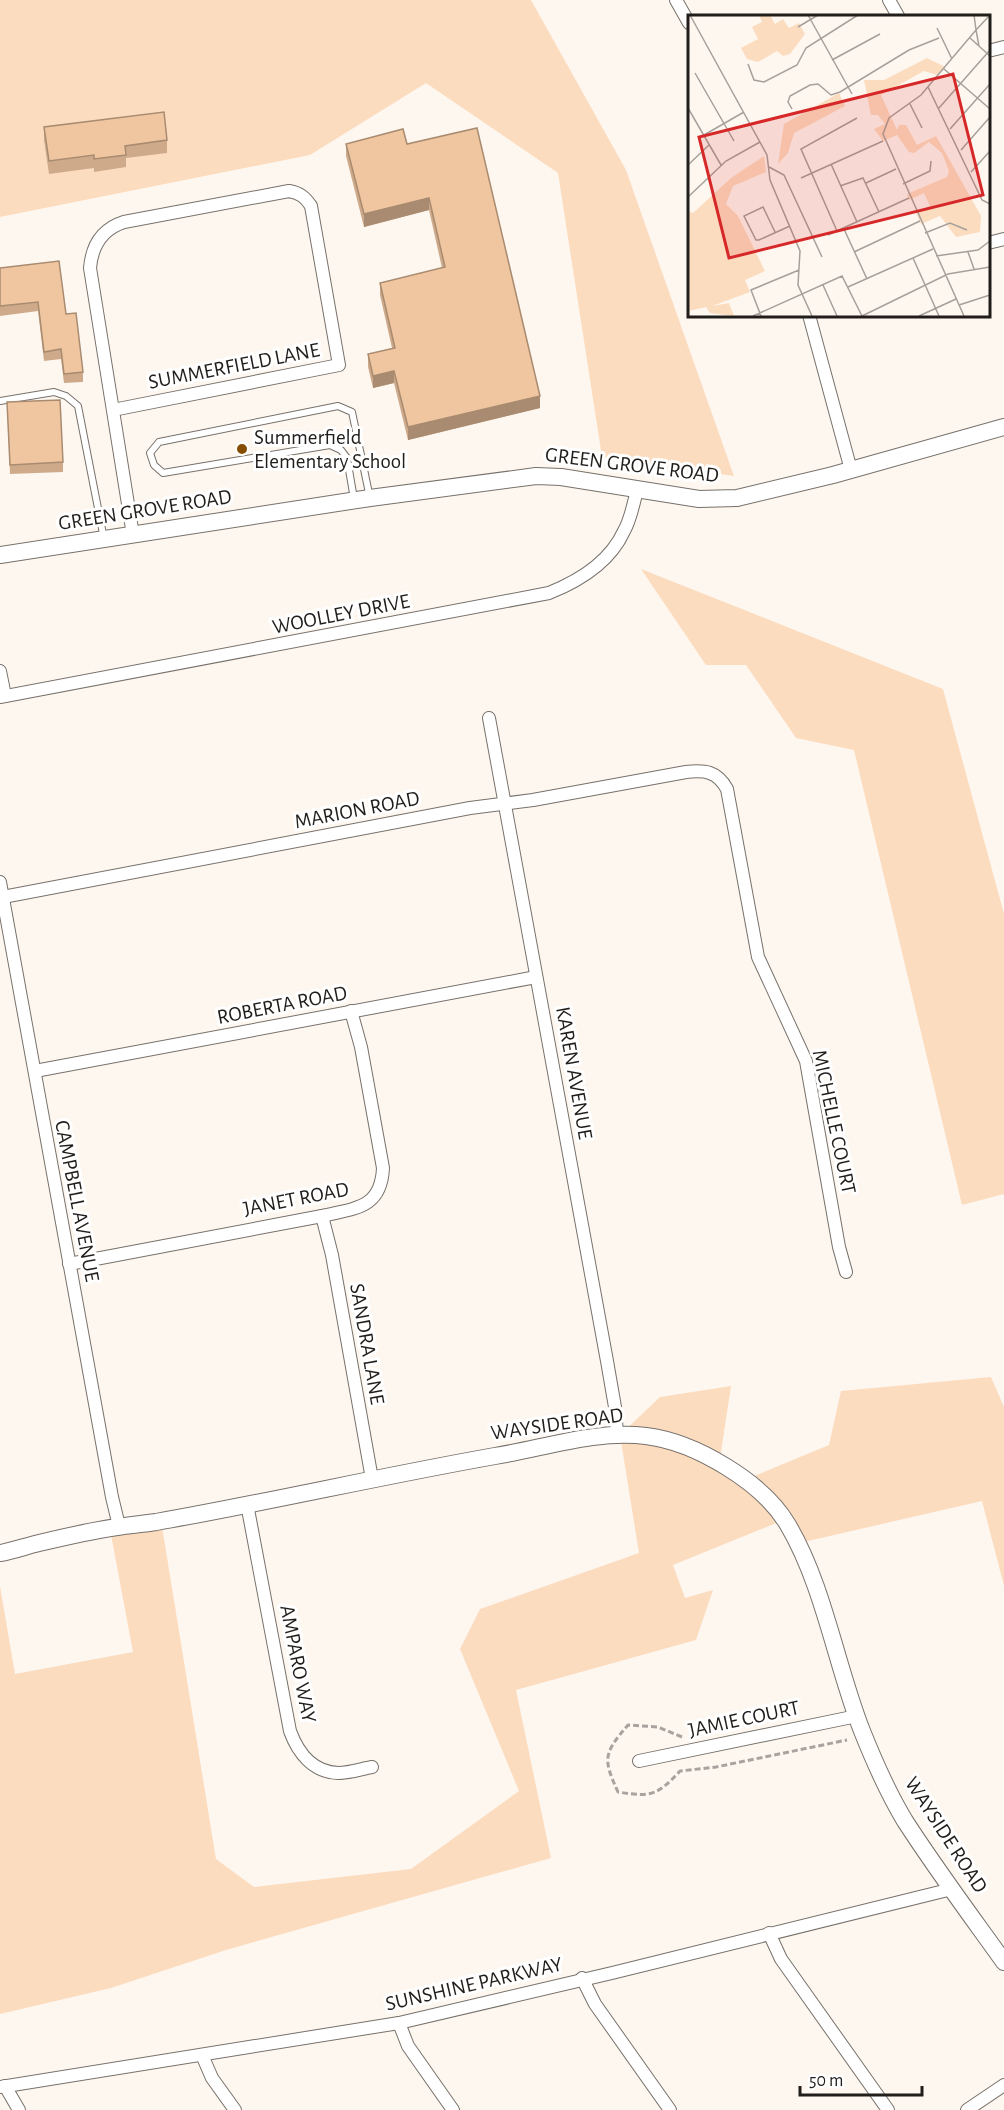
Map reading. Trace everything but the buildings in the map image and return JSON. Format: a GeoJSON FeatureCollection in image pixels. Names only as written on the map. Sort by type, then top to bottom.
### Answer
{"type":"FeatureCollection","features":[{"type":"Feature","properties":{"kind":"street"},"geometry":{"type":"LineString","coordinates":[[676,0],[688,21]]}},
{"type":"Feature","properties":{"kind":"street"},"geometry":{"type":"LineString","coordinates":[[889,0],[897,15]]}},
{"type":"Feature","properties":{"kind":"street"},"geometry":{"type":"LineString","coordinates":[[989,50],[1004,46]]}},
{"type":"Feature","properties":{"kind":"street","name":"SUMMERFIELD LANE"},"geometry":{"type":"LineString","coordinates":[[113,410],[339,365],[311,206],[305,197],[289,191],[124,222],[104,232],[96,243],[91,254],[90,268],[132,535]]}},
{"type":"Feature","properties":{"kind":"street"},"geometry":{"type":"LineString","coordinates":[[989,242],[1004,238]]}},
{"type":"Feature","properties":{"kind":"street"},"geometry":{"type":"LineString","coordinates":[[809,316],[851,470]]}},
{"type":"Feature","properties":{"kind":"street","name":"GREEN GROVE ROAD"},"geometry":{"type":"LineString","coordinates":[[0,555],[536,476],[561,477],[699,499],[754,496],[1004,427]]}},
{"type":"Feature","properties":{"kind":"street","name":"WOOLLEY DRIVE"},"geometry":{"type":"LineString","coordinates":[[2,697],[549,593],[588,573],[611,551],[624,533],[637,490]]}},
{"type":"Feature","properties":{"kind":"street"},"geometry":{"type":"LineString","coordinates":[[0,671],[2,697]]}},
{"type":"Feature","properties":{"kind":"street","name":"KAREN AVENUE"},"geometry":{"type":"LineString","coordinates":[[489,718],[607,1361],[617,1434]]}},
{"type":"Feature","properties":{"kind":"street","name":"MARION ROAD"},"geometry":{"type":"LineString","coordinates":[[3,897],[459,810],[686,772],[702,770],[718,777]]}},
{"type":"Feature","properties":{"kind":"street","name":"MICHELLE COURT"},"geometry":{"type":"LineString","coordinates":[[718,777],[727,789],[731,804],[758,957],[806,1060],[839,1247],[846,1272]]}},
{"type":"Feature","properties":{"kind":"street","name":"CAMPBELL AVENUE"},"geometry":{"type":"LineString","coordinates":[[0,882],[119,1526]]}},
{"type":"Feature","properties":{"kind":"street"},"geometry":{"type":"LineString","coordinates":[[0,958],[14,956]]}},
{"type":"Feature","properties":{"kind":"street","name":"ROBERTA ROAD"},"geometry":{"type":"LineString","coordinates":[[35,1071],[536,977]]}},
{"type":"Feature","properties":{"kind":"street","name":"JANET ROAD"},"geometry":{"type":"LineString","coordinates":[[69,1264],[322,1216],[361,1207],[371,1201],[383,1182],[383,1168],[363,1058],[351,1011]]}},
{"type":"Feature","properties":{"kind":"street","name":"SANDRA LANE"},"geometry":{"type":"LineString","coordinates":[[322,1216],[332,1255],[372,1479]]}},
{"type":"Feature","properties":{"kind":"street","name":"WAYSIDE ROAD"},"geometry":{"type":"LineString","coordinates":[[0,1553],[119,1526],[151,1523],[617,1434],[671,1440],[695,1449],[716,1460],[746,1481],[777,1510],[787,1523],[803,1554],[857,1716],[890,1792],[904,1820],[1004,1962]]}},
{"type":"Feature","properties":{"kind":"street","name":"AMPARO WAY"},"geometry":{"type":"LineString","coordinates":[[247,1504],[294,1743],[310,1763],[327,1771],[339,1773],[372,1767]]}},
{"type":"Feature","properties":{"kind":"street","name":"JAMIE COURT"},"geometry":{"type":"LineString","coordinates":[[639,1761],[857,1716]]}},
{"type":"Feature","properties":{"kind":"street","name":"SUNSHINE PARKWAY"},"geometry":{"type":"LineString","coordinates":[[2,2087],[399,2023],[952,1889]]}},
{"type":"Feature","properties":{"kind":"street"},"geometry":{"type":"LineString","coordinates":[[769,1933],[781,1959],[888,2110]]}},
{"type":"Feature","properties":{"kind":"street"},"geometry":{"type":"LineString","coordinates":[[582,1978],[595,2004],[670,2110]]}},
{"type":"Feature","properties":{"kind":"street"},"geometry":{"type":"LineString","coordinates":[[399,2023],[408,2046],[453,2110]]}},
{"type":"Feature","properties":{"kind":"street"},"geometry":{"type":"LineString","coordinates":[[202,2055],[212,2078],[234,2110]]}},
{"type":"Feature","properties":{"kind":"street"},"geometry":{"type":"LineString","coordinates":[[967,2110],[1004,2085]]}},
{"type":"Feature","properties":{"kind":"street"},"geometry":{"type":"LineString","coordinates":[[2,2087],[19,2110]]}},
{"type":"Feature","properties":{"kind":"lane"},"geometry":{"type":"LineString","coordinates":[[0,401],[54,392],[66,396],[78,406],[104,539]]}},
{"type":"Feature","properties":{"kind":"lane"},"geometry":{"type":"LineString","coordinates":[[338,406],[352,412],[362,500],[347,458],[341,450],[330,445],[162,472],[154,465],[150,453],[159,442],[338,406]]}},
{"type":"Feature","properties":{"kind":"shaded area"},"geometry":{"type":"Polygon","coordinates":[[[0,0],[531,0],[626,170],[734,476],[602,457],[558,173],[426,83],[310,155],[0,217],[0,0]]]}},
{"type":"Feature","properties":{"kind":"shaded area"},"geometry":{"type":"Polygon","coordinates":[[[641,569],[943,689],[1004,914],[1004,1194],[962,1205],[854,750],[796,738],[746,665],[706,665],[641,569]]]}},
{"type":"Feature","properties":{"kind":"shaded area"},"geometry":{"type":"Polygon","coordinates":[[[991,1377],[1004,1407],[1004,1586],[982,1501],[795,1544],[779,1522],[673,1565],[685,1598],[713,1590],[696,1640],[516,1690],[551,1858],[226,1950],[111,1988],[0,2014],[0,1586],[15,1674],[133,1652],[109,1524],[160,1514],[216,1859],[254,1887],[411,1869],[519,1791],[460,1649],[480,1609],[639,1553],[620,1435],[660,1397],[731,1386],[719,1465],[742,1481],[829,1445],[841,1391],[991,1377]]]}},
{"type":"Feature","properties":{"kind":"place","name":"Summerfield Elementary School"},"geometry":{"type":"Point","coordinates":[242,449]}}]}
